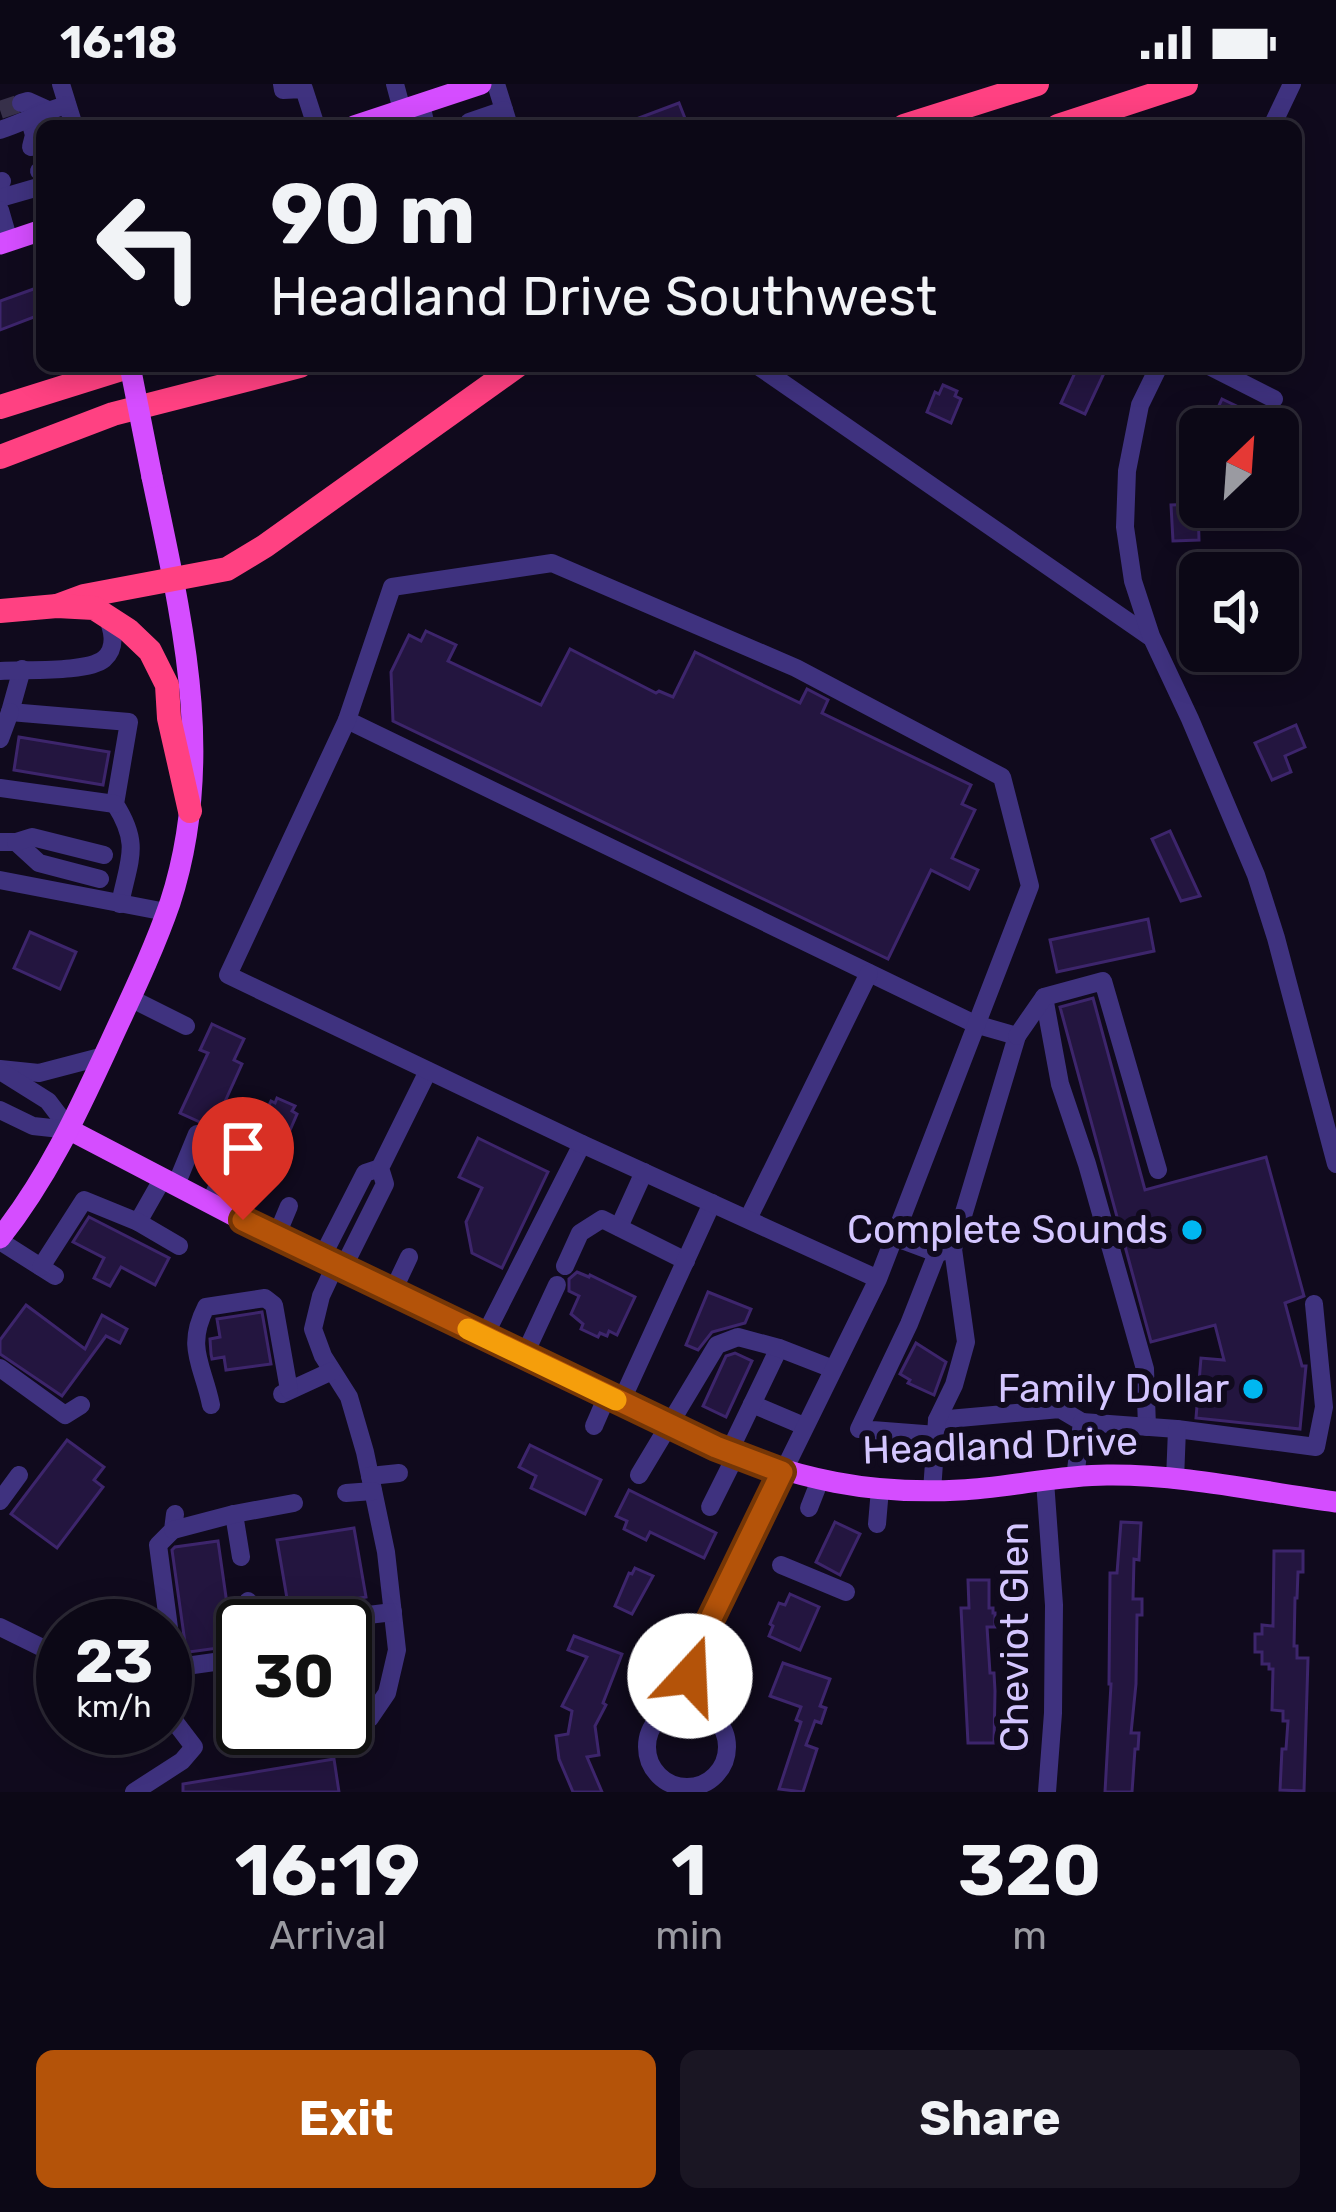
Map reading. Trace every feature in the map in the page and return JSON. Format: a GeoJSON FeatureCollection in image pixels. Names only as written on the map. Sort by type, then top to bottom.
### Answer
{"type":"FeatureCollection","features":[{"type":"Feature","properties":{"kind":"highway"},"geometry":{"type":"LineString","coordinates":[[923,120],[1037,84]]}},
{"type":"Feature","properties":{"kind":"highway"},"geometry":{"type":"LineString","coordinates":[[1076,120],[1186,84]]}},
{"type":"Feature","properties":{"kind":"highway"},"geometry":{"type":"LineString","coordinates":[[0,406],[110,372]]}},
{"type":"Feature","properties":{"kind":"highway"},"geometry":{"type":"LineString","coordinates":[[0,457],[113,414],[277,372]]}},
{"type":"Feature","properties":{"kind":"highway"},"geometry":{"type":"LineString","coordinates":[[57,606],[84,596],[227,569],[509,372]]}},
{"type":"Feature","properties":{"kind":"highway"},"geometry":{"type":"LineString","coordinates":[[0,611],[94,608],[150,651],[166,685],[190,811]]}},
{"type":"Feature","properties":{"kind":"main road"},"geometry":{"type":"LineString","coordinates":[[384,120],[416,113],[481,84]]}},
{"type":"Feature","properties":{"kind":"main road"},"geometry":{"type":"LineString","coordinates":[[4,243],[36,232]]}},
{"type":"Feature","properties":{"kind":"main road"},"geometry":{"type":"LineString","coordinates":[[0,1239],[70,1130],[130,998],[166,912],[190,811],[195,757],[190,675],[131,372]]}},
{"type":"Feature","properties":{"kind":"main road","name":"Headland Drive"},"geometry":{"type":"LineString","coordinates":[[70,1130],[333,1265],[668,1424],[782,1472],[880,1489],[932,1491],[1102,1475],[1336,1502]]}},
{"type":"Feature","properties":{"kind":"street"},"geometry":{"type":"LineString","coordinates":[[43,120],[58,107],[61,84]]}},
{"type":"Feature","properties":{"kind":"street"},"geometry":{"type":"LineString","coordinates":[[282,84],[284,90],[304,89],[314,120]]}},
{"type":"Feature","properties":{"kind":"street"},"geometry":{"type":"LineString","coordinates":[[395,84],[416,113]]}},
{"type":"Feature","properties":{"kind":"street"},"geometry":{"type":"LineString","coordinates":[[496,84],[507,118]]}},
{"type":"Feature","properties":{"kind":"street"},"geometry":{"type":"LineString","coordinates":[[1275,120],[1289,91]]}},
{"type":"Feature","properties":{"kind":"street"},"geometry":{"type":"LineString","coordinates":[[58,107],[69,120]]}},
{"type":"Feature","properties":{"kind":"street"},"geometry":{"type":"LineString","coordinates":[[0,130],[32,129]]}},
{"type":"Feature","properties":{"kind":"street"},"geometry":{"type":"LineString","coordinates":[[1,188],[36,178]]}},
{"type":"Feature","properties":{"kind":"street"},"geometry":{"type":"LineString","coordinates":[[0,210],[4,243]]}},
{"type":"Feature","properties":{"kind":"street"},"geometry":{"type":"LineString","coordinates":[[767,372],[1150,636]]}},
{"type":"Feature","properties":{"kind":"street"},"geometry":{"type":"LineString","coordinates":[[1156,372],[1140,405],[1127,471],[1125,527],[1133,581],[1150,636],[1256,874],[1336,1164]]}},
{"type":"Feature","properties":{"kind":"street"},"geometry":{"type":"LineString","coordinates":[[1221,372],[1274,399]]}},
{"type":"Feature","properties":{"kind":"street"},"geometry":{"type":"LineString","coordinates":[[682,1707],[699,1643],[878,1279],[1030,886],[1002,777],[796,668],[552,562],[392,587],[347,720],[228,975],[878,1279]]}},
{"type":"Feature","properties":{"kind":"street"},"geometry":{"type":"LineString","coordinates":[[0,671],[90,665],[106,658],[113,632],[106,614]]}},
{"type":"Feature","properties":{"kind":"street"},"geometry":{"type":"LineString","coordinates":[[0,739],[22,669]]}},
{"type":"Feature","properties":{"kind":"street"},"geometry":{"type":"LineString","coordinates":[[10,712],[129,722],[115,804],[130,828],[113,868],[120,904]]}},
{"type":"Feature","properties":{"kind":"street"},"geometry":{"type":"LineString","coordinates":[[347,720],[975,1024],[1017,1036]]}},
{"type":"Feature","properties":{"kind":"street"},"geometry":{"type":"LineString","coordinates":[[0,788],[115,804]]}},
{"type":"Feature","properties":{"kind":"street"},"geometry":{"type":"LineString","coordinates":[[8,842],[32,837],[113,868]]}},
{"type":"Feature","properties":{"kind":"street"},"geometry":{"type":"LineString","coordinates":[[0,880],[166,912]]}},
{"type":"Feature","properties":{"kind":"street"},"geometry":{"type":"LineString","coordinates":[[748,1220],[869,973]]}},
{"type":"Feature","properties":{"kind":"street"},"geometry":{"type":"LineString","coordinates":[[926,1000],[937,979]]}},
{"type":"Feature","properties":{"kind":"street"},"geometry":{"type":"LineString","coordinates":[[1158,1171],[1103,981],[1044,997],[1017,1036],[945,1251],[859,1429],[937,1427],[1060,1409],[1082,1422],[1316,1448],[1324,1407],[1314,1304]]}},
{"type":"Feature","properties":{"kind":"street"},"geometry":{"type":"LineString","coordinates":[[1044,997],[1060,1084],[1145,1370],[1147,1426]]}},
{"type":"Feature","properties":{"kind":"street"},"geometry":{"type":"LineString","coordinates":[[130,998],[186,1026]]}},
{"type":"Feature","properties":{"kind":"street"},"geometry":{"type":"LineString","coordinates":[[0,1070],[39,1072],[104,1056]]}},
{"type":"Feature","properties":{"kind":"street"},"geometry":{"type":"LineString","coordinates":[[0,1070],[48,1101],[70,1130]]}},
{"type":"Feature","properties":{"kind":"street"},"geometry":{"type":"LineString","coordinates":[[372,1715],[387,1693],[398,1650],[386,1552],[350,1397],[322,1356],[313,1329],[333,1265],[385,1184],[380,1168],[428,1071]]}},
{"type":"Feature","properties":{"kind":"street"},"geometry":{"type":"LineString","coordinates":[[0,1110],[34,1126],[70,1130]]}},
{"type":"Feature","properties":{"kind":"street"},"geometry":{"type":"LineString","coordinates":[[138,1222],[170,1182],[197,1133]]}},
{"type":"Feature","properties":{"kind":"street"},"geometry":{"type":"LineString","coordinates":[[484,1337],[582,1144]]}},
{"type":"Feature","properties":{"kind":"street"},"geometry":{"type":"LineString","coordinates":[[619,1227],[644,1172]]}},
{"type":"Feature","properties":{"kind":"street"},"geometry":{"type":"LineString","coordinates":[[210,1203],[223,1174]]}},
{"type":"Feature","properties":{"kind":"street"},"geometry":{"type":"LineString","coordinates":[[0,1239],[48,1271],[85,1200],[138,1222],[178,1246]]}},
{"type":"Feature","properties":{"kind":"street"},"geometry":{"type":"LineString","coordinates":[[594,1426],[614,1399],[712,1203]]}},
{"type":"Feature","properties":{"kind":"street"},"geometry":{"type":"LineString","coordinates":[[276,1237],[289,1206]]}},
{"type":"Feature","properties":{"kind":"street"},"geometry":{"type":"LineString","coordinates":[[565,1266],[580,1233],[602,1219],[686,1261]]}},
{"type":"Feature","properties":{"kind":"street"},"geometry":{"type":"LineString","coordinates":[[894,1237],[945,1251]]}},
{"type":"Feature","properties":{"kind":"street"},"geometry":{"type":"LineString","coordinates":[[932,1491],[937,1427],[966,1342],[945,1251]]}},
{"type":"Feature","properties":{"kind":"street"},"geometry":{"type":"LineString","coordinates":[[392,1293],[409,1257]]}},
{"type":"Feature","properties":{"kind":"street"},"geometry":{"type":"LineString","coordinates":[[524,1356],[557,1285]]}},
{"type":"Feature","properties":{"kind":"street"},"geometry":{"type":"LineString","coordinates":[[211,1405],[198,1366],[195,1328],[206,1307],[265,1298],[274,1305],[283,1393],[332,1371]]}},
{"type":"Feature","properties":{"kind":"street"},"geometry":{"type":"LineString","coordinates":[[639,1474],[717,1345],[738,1337],[833,1370]]}},
{"type":"Feature","properties":{"kind":"street"},"geometry":{"type":"LineString","coordinates":[[710,1507],[778,1348]]}},
{"type":"Feature","properties":{"kind":"street"},"geometry":{"type":"LineString","coordinates":[[0,1368],[65,1415],[81,1405]]}},
{"type":"Feature","properties":{"kind":"street"},"geometry":{"type":"LineString","coordinates":[[752,1404],[805,1426]]}},
{"type":"Feature","properties":{"kind":"street"},"geometry":{"type":"LineString","coordinates":[[1075,1478],[1082,1422]]}},
{"type":"Feature","properties":{"kind":"street"},"geometry":{"type":"LineString","coordinates":[[1175,1480],[1177,1429]]}},
{"type":"Feature","properties":{"kind":"street"},"geometry":{"type":"LineString","coordinates":[[346,1493],[399,1473]]}},
{"type":"Feature","properties":{"kind":"street"},"geometry":{"type":"LineString","coordinates":[[2,1494],[19,1475]]}},
{"type":"Feature","properties":{"kind":"street"},"geometry":{"type":"LineString","coordinates":[[809,1508],[820,1480]]}},
{"type":"Feature","properties":{"kind":"street","name":"Cheviot Glen"},"geometry":{"type":"LineString","coordinates":[[1045,1480],[1054,1605],[1047,1792]]}},
{"type":"Feature","properties":{"kind":"street"},"geometry":{"type":"LineString","coordinates":[[877,1524],[880,1489]]}},
{"type":"Feature","properties":{"kind":"street"},"geometry":{"type":"LineString","coordinates":[[216,1662],[186,1666],[173,1658],[158,1545],[174,1522],[294,1503]]}},
{"type":"Feature","properties":{"kind":"street"},"geometry":{"type":"LineString","coordinates":[[234,1514],[241,1557]]}},
{"type":"Feature","properties":{"kind":"street"},"geometry":{"type":"LineString","coordinates":[[781,1564],[846,1592]]}},
{"type":"Feature","properties":{"kind":"street"},"geometry":{"type":"LineString","coordinates":[[372,1615],[393,1612]]}},
{"type":"Feature","properties":{"kind":"street"},"geometry":{"type":"LineString","coordinates":[[0,1628],[36,1645]]}},
{"type":"Feature","properties":{"kind":"street"},"geometry":{"type":"LineString","coordinates":[[682,1707],[712,1715],[727,1742],[719,1772],[692,1787],[663,1779],[647,1752],[656,1723],[682,1707]]}},
{"type":"Feature","properties":{"kind":"street"},"geometry":{"type":"LineString","coordinates":[[134,1792],[187,1755]]}},
{"type":"Feature","properties":{"kind":"building"},"geometry":{"type":"Polygon","coordinates":[[[679,103],[686,120],[633,120],[679,103]]]}},
{"type":"Feature","properties":{"kind":"building"},"geometry":{"type":"Polygon","coordinates":[[[36,288],[36,316],[0,330],[0,301],[36,288]]]}},
{"type":"Feature","properties":{"kind":"building"},"geometry":{"type":"Polygon","coordinates":[[[1075,372],[1105,372],[1085,414],[1061,403],[1075,372]]]}},
{"type":"Feature","properties":{"kind":"building"},"geometry":{"type":"Polygon","coordinates":[[[943,385],[957,391],[955,396],[961,399],[951,423],[927,412],[943,385]]]}},
{"type":"Feature","properties":{"kind":"building"},"geometry":{"type":"Polygon","coordinates":[[[1222,399],[1241,408],[1218,408],[1222,399]]]}},
{"type":"Feature","properties":{"kind":"building"},"geometry":{"type":"Polygon","coordinates":[[[1171,505],[1179,505],[1179,528],[1199,528],[1199,540],[1173,541],[1171,505]]]}},
{"type":"Feature","properties":{"kind":"building"},"geometry":{"type":"Polygon","coordinates":[[[426,631],[456,645],[448,661],[541,705],[570,649],[673,697],[695,652],[800,703],[807,689],[828,700],[822,713],[971,785],[962,804],[975,810],[952,858],[978,870],[969,889],[931,870],[888,959],[393,721],[391,672],[409,635],[421,641],[426,631]]]}},
{"type":"Feature","properties":{"kind":"building"},"geometry":{"type":"Polygon","coordinates":[[[1296,725],[1305,747],[1285,756],[1291,772],[1272,780],[1255,743],[1296,725]]]}},
{"type":"Feature","properties":{"kind":"building"},"geometry":{"type":"Polygon","coordinates":[[[19,737],[109,752],[103,785],[14,770],[19,737]]]}},
{"type":"Feature","properties":{"kind":"building"},"geometry":{"type":"Polygon","coordinates":[[[1170,831],[1200,896],[1181,901],[1152,839],[1170,831]]]}},
{"type":"Feature","properties":{"kind":"building"},"geometry":{"type":"Polygon","coordinates":[[[1148,919],[1154,951],[1057,972],[1050,940],[1148,919]]]}},
{"type":"Feature","properties":{"kind":"building"},"geometry":{"type":"Polygon","coordinates":[[[30,932],[76,952],[60,989],[14,968],[30,932]]]}},
{"type":"Feature","properties":{"kind":"building"},"geometry":{"type":"Polygon","coordinates":[[[1093,998],[1145,1190],[1266,1157],[1304,1296],[1285,1303],[1302,1366],[1306,1366],[1300,1429],[1196,1418],[1201,1358],[1224,1360],[1215,1325],[1151,1342],[1060,1007],[1093,998]]]}},
{"type":"Feature","properties":{"kind":"building"},"geometry":{"type":"Polygon","coordinates":[[[212,1024],[244,1039],[234,1060],[242,1064],[213,1128],[180,1113],[208,1053],[200,1050],[212,1024]]]}},
{"type":"Feature","properties":{"kind":"building"},"geometry":{"type":"Polygon","coordinates":[[[277,1098],[295,1106],[292,1111],[297,1114],[268,1170],[243,1159],[271,1101],[277,1098]]]}},
{"type":"Feature","properties":{"kind":"building"},"geometry":{"type":"Polygon","coordinates":[[[478,1138],[548,1172],[502,1268],[472,1253],[466,1222],[482,1188],[459,1177],[478,1138]]]}},
{"type":"Feature","properties":{"kind":"building"},"geometry":{"type":"Polygon","coordinates":[[[89,1217],[169,1258],[155,1285],[121,1267],[110,1286],[94,1278],[104,1258],[73,1242],[89,1217]]]}},
{"type":"Feature","properties":{"kind":"building"},"geometry":{"type":"Polygon","coordinates":[[[577,1272],[635,1297],[617,1335],[609,1331],[598,1337],[581,1329],[583,1324],[571,1314],[579,1296],[569,1291],[569,1279],[577,1272]]]}},
{"type":"Feature","properties":{"kind":"building"},"geometry":{"type":"Polygon","coordinates":[[[708,1292],[751,1309],[745,1323],[712,1332],[698,1350],[686,1345],[708,1292]]]}},
{"type":"Feature","properties":{"kind":"building"},"geometry":{"type":"Polygon","coordinates":[[[26,1305],[85,1349],[102,1315],[127,1329],[120,1343],[106,1336],[62,1396],[0,1354],[0,1340],[26,1305]]]}},
{"type":"Feature","properties":{"kind":"building"},"geometry":{"type":"Polygon","coordinates":[[[262,1312],[271,1364],[226,1370],[224,1357],[212,1359],[210,1339],[220,1337],[217,1319],[262,1312]]]}},
{"type":"Feature","properties":{"kind":"building"},"geometry":{"type":"Polygon","coordinates":[[[916,1343],[946,1362],[934,1395],[900,1374],[916,1343]]]}},
{"type":"Feature","properties":{"kind":"building"},"geometry":{"type":"Polygon","coordinates":[[[735,1353],[752,1361],[726,1417],[703,1406],[726,1356],[735,1353]]]}},
{"type":"Feature","properties":{"kind":"building"},"geometry":{"type":"Polygon","coordinates":[[[67,1440],[104,1467],[94,1480],[103,1487],[57,1548],[11,1514],[67,1440]]]}},
{"type":"Feature","properties":{"kind":"building"},"geometry":{"type":"Polygon","coordinates":[[[530,1445],[601,1480],[585,1514],[531,1488],[536,1476],[519,1467],[530,1445]]]}},
{"type":"Feature","properties":{"kind":"building"},"geometry":{"type":"Polygon","coordinates":[[[629,1490],[716,1533],[704,1558],[650,1532],[646,1540],[624,1529],[627,1521],[616,1516],[629,1490]]]}},
{"type":"Feature","properties":{"kind":"building"},"geometry":{"type":"Polygon","coordinates":[[[835,1522],[860,1534],[840,1575],[816,1562],[835,1522]]]}},
{"type":"Feature","properties":{"kind":"building"},"geometry":{"type":"Polygon","coordinates":[[[1121,1522],[1141,1523],[1133,1599],[1142,1599],[1142,1615],[1137,1615],[1131,1733],[1139,1733],[1132,1792],[1105,1792],[1110,1573],[1117,1573],[1121,1522]]]}},
{"type":"Feature","properties":{"kind":"building"},"geometry":{"type":"Polygon","coordinates":[[[354,1528],[366,1597],[287,1599],[277,1540],[354,1528]]]}},
{"type":"Feature","properties":{"kind":"building"},"geometry":{"type":"Polygon","coordinates":[[[218,1541],[226,1599],[216,1599],[216,1648],[192,1652],[192,1599],[179,1599],[175,1547],[218,1541]]]}},
{"type":"Feature","properties":{"kind":"building"},"geometry":{"type":"Polygon","coordinates":[[[1274,1551],[1303,1551],[1294,1646],[1297,1658],[1308,1658],[1304,1791],[1280,1790],[1288,1721],[1283,1721],[1283,1711],[1272,1710],[1273,1669],[1262,1664],[1262,1652],[1255,1652],[1255,1634],[1262,1634],[1262,1625],[1273,1626],[1274,1551]]]}},
{"type":"Feature","properties":{"kind":"building"},"geometry":{"type":"Polygon","coordinates":[[[635,1568],[653,1576],[632,1614],[615,1606],[635,1568]]]}},
{"type":"Feature","properties":{"kind":"building"},"geometry":{"type":"Polygon","coordinates":[[[968,1580],[989,1580],[989,1608],[995,1613],[995,1627],[987,1627],[990,1673],[994,1673],[994,1743],[968,1743],[961,1608],[969,1608],[968,1580]]]}},
{"type":"Feature","properties":{"kind":"building"},"geometry":{"type":"Polygon","coordinates":[[[790,1594],[819,1607],[800,1650],[769,1636],[779,1603],[785,1605],[790,1594]]]}},
{"type":"Feature","properties":{"kind":"building"},"geometry":{"type":"Polygon","coordinates":[[[574,1636],[622,1654],[595,1726],[599,1755],[587,1757],[602,1792],[573,1792],[559,1759],[556,1736],[568,1734],[572,1711],[562,1706],[587,1657],[568,1650],[574,1636]]]}},
{"type":"Feature","properties":{"kind":"building"},"geometry":{"type":"Polygon","coordinates":[[[783,1663],[830,1679],[820,1706],[826,1708],[821,1723],[815,1721],[806,1745],[817,1749],[803,1792],[779,1789],[801,1722],[796,1720],[801,1707],[770,1696],[783,1663]]]}},
{"type":"Feature","properties":{"kind":"building"},"geometry":{"type":"Polygon","coordinates":[[[334,1759],[339,1792],[183,1792],[183,1784],[334,1759]]]}},
{"type":"Feature","properties":{"kind":"tunnel"},"geometry":{"type":"LineString","coordinates":[[0,110],[21,103]]}},
{"type":"Feature","properties":{"kind":"slow traffic"},"geometry":{"type":"LineString","coordinates":[[468,1329],[616,1400]]}},
{"type":"Feature","properties":{"kind":"place","name":"Complete Sounds"},"geometry":{"type":"Point","coordinates":[1192,1230]}},
{"type":"Feature","properties":{"kind":"place","name":"Family Dollar"},"geometry":{"type":"Point","coordinates":[1253,1389]}},
{"type":"Feature","properties":{"kind":"route"},"geometry":{"type":"LineString","coordinates":[[243,1220],[716,1447],[782,1472],[699,1643],[690,1676]]}}]}
